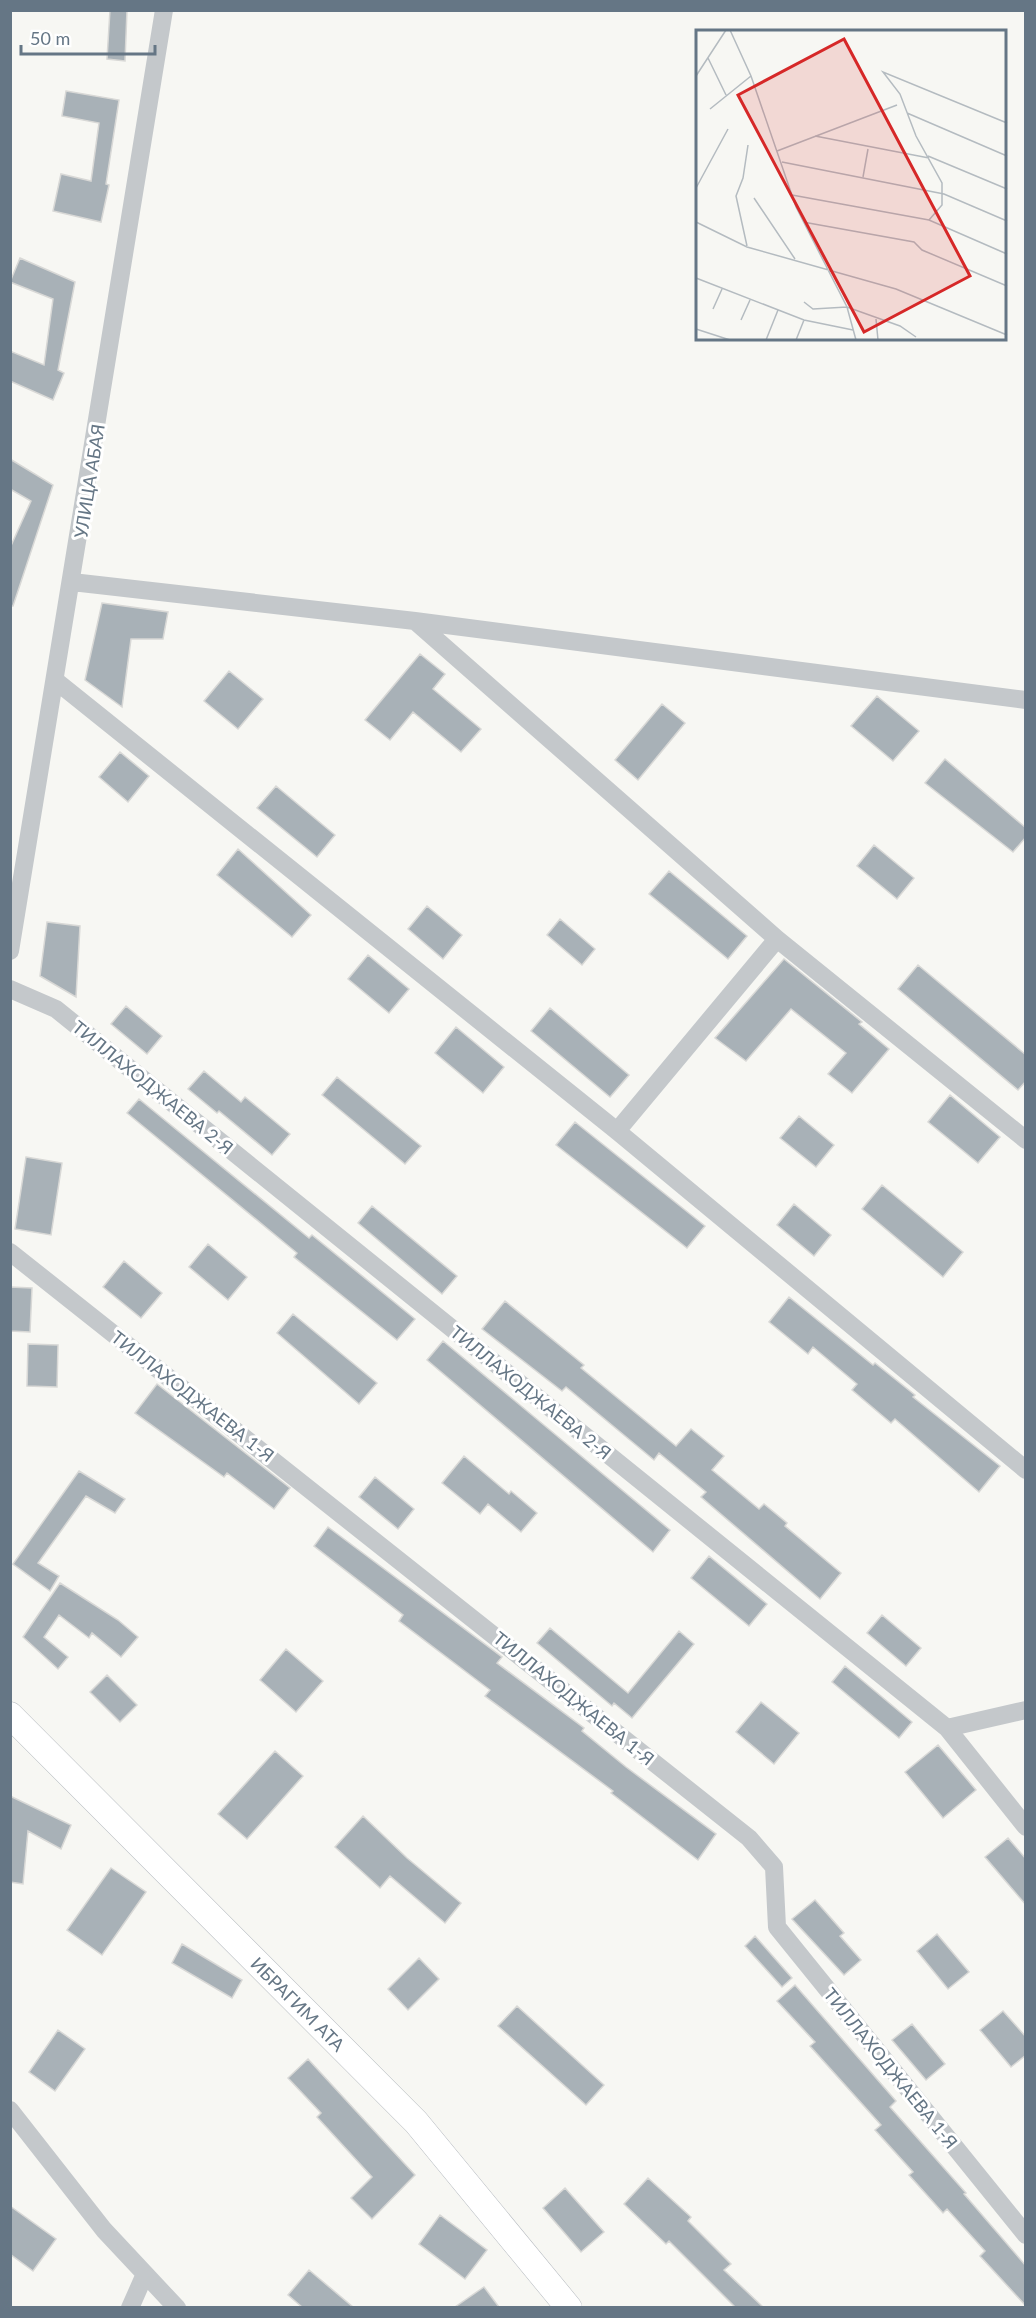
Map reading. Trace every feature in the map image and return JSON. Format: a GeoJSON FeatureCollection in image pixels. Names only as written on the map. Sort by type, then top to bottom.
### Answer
{"type":"FeatureCollection","features":[{"type":"Feature","properties":{"kind":"street","name":"УЛИЦА АБАЯ"},"geometry":{"type":"LineString","coordinates":[[10,951],[164,10]]}},
{"type":"Feature","properties":{"kind":"street"},"geometry":{"type":"LineString","coordinates":[[72,582],[415,621],[1026,700]]}},
{"type":"Feature","properties":{"kind":"street"},"geometry":{"type":"LineString","coordinates":[[415,621],[777,939],[1026,1140]]}},
{"type":"Feature","properties":{"kind":"street"},"geometry":{"type":"LineString","coordinates":[[56,681],[617,1131],[1026,1470]]}},
{"type":"Feature","properties":{"kind":"street"},"geometry":{"type":"LineString","coordinates":[[617,1131],[777,939]]}},
{"type":"Feature","properties":{"kind":"street","name":"ТИЛЛАХОДЖАЕВА 2-Я"},"geometry":{"type":"LineString","coordinates":[[10,989],[56,1009],[946,1728],[1026,1827]]}},
{"type":"Feature","properties":{"kind":"street","name":"ТИЛЛАХОДЖАЕВА 1-Я"},"geometry":{"type":"LineString","coordinates":[[10,1252],[749,1838],[774,1867],[777,1928],[1026,2235]]}},
{"type":"Feature","properties":{"kind":"street"},"geometry":{"type":"LineString","coordinates":[[946,1728],[1026,1710]]}},
{"type":"Feature","properties":{"kind":"street","name":"ИБРАГИМ АТА"},"geometry":{"type":"LineString","coordinates":[[10,1715],[416,2122],[569,2307]]}},
{"type":"Feature","properties":{"kind":"street"},"geometry":{"type":"LineString","coordinates":[[10,2110],[104,2230],[177,2307]]}},
{"type":"Feature","properties":{"kind":"street"},"geometry":{"type":"LineString","coordinates":[[130,2307],[145,2274]]}},
{"type":"Feature","properties":{"kind":"building"},"geometry":{"type":"Polygon","coordinates":[[[110,10],[127,10],[125,61],[107,59],[110,10]]]}},
{"type":"Feature","properties":{"kind":"building"},"geometry":{"type":"Polygon","coordinates":[[[66,91],[119,100],[106,184],[109,185],[101,222],[53,211],[61,174],[91,181],[99,123],[62,116],[66,91]]]}},
{"type":"Feature","properties":{"kind":"building"},"geometry":{"type":"Polygon","coordinates":[[[20,258],[75,282],[58,370],[64,373],[53,400],[10,381],[10,351],[44,365],[53,299],[10,282],[20,258]]]}},
{"type":"Feature","properties":{"kind":"building"},"geometry":{"type":"Polygon","coordinates":[[[10,459],[53,485],[13,606],[10,606],[10,548],[31,501],[10,489],[10,459]]]}},
{"type":"Feature","properties":{"kind":"building"},"geometry":{"type":"Polygon","coordinates":[[[102,603],[168,612],[163,639],[131,639],[122,707],[85,680],[102,603]]]}},
{"type":"Feature","properties":{"kind":"building"},"geometry":{"type":"Polygon","coordinates":[[[420,654],[445,674],[433,689],[481,729],[461,752],[413,712],[390,740],[365,720],[420,654]]]}},
{"type":"Feature","properties":{"kind":"building"},"geometry":{"type":"Polygon","coordinates":[[[229,671],[263,699],[238,729],[204,701],[229,671]]]}},
{"type":"Feature","properties":{"kind":"building"},"geometry":{"type":"Polygon","coordinates":[[[877,696],[919,731],[893,761],[851,726],[877,696]]]}},
{"type":"Feature","properties":{"kind":"building"},"geometry":{"type":"Polygon","coordinates":[[[662,704],[685,723],[638,780],[615,760],[662,704]]]}},
{"type":"Feature","properties":{"kind":"building"},"geometry":{"type":"Polygon","coordinates":[[[120,752],[149,776],[128,802],[99,777],[120,752]]]}},
{"type":"Feature","properties":{"kind":"building"},"geometry":{"type":"Polygon","coordinates":[[[945,759],[1026,828],[1026,837],[1013,852],[925,783],[945,759]]]}},
{"type":"Feature","properties":{"kind":"building"},"geometry":{"type":"Polygon","coordinates":[[[276,786],[335,835],[317,857],[257,808],[276,786]]]}},
{"type":"Feature","properties":{"kind":"building"},"geometry":{"type":"Polygon","coordinates":[[[874,845],[914,878],[897,899],[857,866],[874,845]]]}},
{"type":"Feature","properties":{"kind":"building"},"geometry":{"type":"Polygon","coordinates":[[[238,849],[311,915],[292,937],[217,875],[238,849]]]}},
{"type":"Feature","properties":{"kind":"building"},"geometry":{"type":"Polygon","coordinates":[[[669,871],[747,936],[728,959],[649,894],[669,871]]]}},
{"type":"Feature","properties":{"kind":"building"},"geometry":{"type":"Polygon","coordinates":[[[427,906],[462,935],[443,959],[408,929],[427,906]]]}},
{"type":"Feature","properties":{"kind":"building"},"geometry":{"type":"Polygon","coordinates":[[[560,919],[595,949],[582,965],[547,935],[560,919]]]}},
{"type":"Feature","properties":{"kind":"building"},"geometry":{"type":"Polygon","coordinates":[[[47,922],[80,926],[76,997],[40,976],[47,922]]]}},
{"type":"Feature","properties":{"kind":"building"},"geometry":{"type":"Polygon","coordinates":[[[368,955],[409,989],[389,1013],[348,979],[368,955]]]}},
{"type":"Feature","properties":{"kind":"building"},"geometry":{"type":"Polygon","coordinates":[[[784,959],[862,1022],[859,1024],[889,1049],[852,1093],[828,1074],[846,1053],[791,1009],[746,1061],[715,1038],[784,959]]]}},
{"type":"Feature","properties":{"kind":"building"},"geometry":{"type":"Polygon","coordinates":[[[918,965],[1026,1055],[1026,1081],[1018,1090],[898,989],[918,965]]]}},
{"type":"Feature","properties":{"kind":"building"},"geometry":{"type":"Polygon","coordinates":[[[126,1006],[162,1036],[147,1054],[111,1024],[126,1006]]]}},
{"type":"Feature","properties":{"kind":"building"},"geometry":{"type":"Polygon","coordinates":[[[550,1008],[629,1075],[610,1097],[531,1031],[550,1008]]]}},
{"type":"Feature","properties":{"kind":"building"},"geometry":{"type":"Polygon","coordinates":[[[456,1027],[504,1067],[483,1093],[435,1053],[456,1027]]]}},
{"type":"Feature","properties":{"kind":"building"},"geometry":{"type":"Polygon","coordinates":[[[204,1071],[241,1102],[245,1097],[290,1134],[272,1155],[219,1111],[217,1113],[188,1089],[204,1071]]]}},
{"type":"Feature","properties":{"kind":"building"},"geometry":{"type":"Polygon","coordinates":[[[337,1077],[421,1146],[405,1164],[322,1095],[337,1077]]]}},
{"type":"Feature","properties":{"kind":"building"},"geometry":{"type":"Polygon","coordinates":[[[950,1095],[1000,1137],[978,1163],[928,1122],[950,1095]]]}},
{"type":"Feature","properties":{"kind":"building"},"geometry":{"type":"Polygon","coordinates":[[[139,1099],[309,1238],[312,1235],[415,1319],[397,1340],[294,1257],[297,1253],[127,1113],[139,1099]]]}},
{"type":"Feature","properties":{"kind":"building"},"geometry":{"type":"Polygon","coordinates":[[[799,1116],[834,1145],[816,1167],[780,1138],[799,1116]]]}},
{"type":"Feature","properties":{"kind":"building"},"geometry":{"type":"Polygon","coordinates":[[[575,1122],[705,1226],[687,1248],[556,1145],[575,1122]]]}},
{"type":"Feature","properties":{"kind":"building"},"geometry":{"type":"Polygon","coordinates":[[[26,1157],[62,1163],[51,1235],[15,1229],[26,1157]]]}},
{"type":"Feature","properties":{"kind":"building"},"geometry":{"type":"Polygon","coordinates":[[[882,1185],[963,1252],[943,1277],[862,1209],[882,1185]]]}},
{"type":"Feature","properties":{"kind":"building"},"geometry":{"type":"Polygon","coordinates":[[[794,1204],[831,1235],[814,1256],[777,1225],[794,1204]]]}},
{"type":"Feature","properties":{"kind":"building"},"geometry":{"type":"Polygon","coordinates":[[[372,1206],[457,1276],[442,1294],[358,1223],[372,1206]]]}},
{"type":"Feature","properties":{"kind":"building"},"geometry":{"type":"Polygon","coordinates":[[[208,1244],[247,1277],[228,1300],[189,1267],[208,1244]]]}},
{"type":"Feature","properties":{"kind":"building"},"geometry":{"type":"Polygon","coordinates":[[[124,1261],[162,1293],[141,1318],[103,1287],[124,1261]]]}},
{"type":"Feature","properties":{"kind":"building"},"geometry":{"type":"Polygon","coordinates":[[[10,1287],[32,1288],[30,1332],[10,1331],[10,1287]]]}},
{"type":"Feature","properties":{"kind":"building"},"geometry":{"type":"Polygon","coordinates":[[[789,1297],[873,1365],[875,1363],[915,1395],[913,1397],[1000,1466],[979,1492],[895,1419],[891,1423],[852,1390],[857,1384],[813,1347],[808,1354],[769,1322],[789,1297]]]}},
{"type":"Feature","properties":{"kind":"building"},"geometry":{"type":"Polygon","coordinates":[[[505,1301],[584,1365],[581,1368],[676,1446],[691,1429],[724,1456],[712,1470],[759,1509],[764,1504],[787,1523],[785,1526],[841,1573],[820,1599],[701,1497],[706,1492],[659,1453],[654,1460],[566,1387],[562,1391],[482,1329],[505,1301]]]}},
{"type":"Feature","properties":{"kind":"building"},"geometry":{"type":"Polygon","coordinates":[[[293,1314],[377,1383],[359,1404],[277,1333],[293,1314]]]}},
{"type":"Feature","properties":{"kind":"building"},"geometry":{"type":"Polygon","coordinates":[[[443,1341],[670,1530],[653,1552],[427,1360],[443,1341]]]}},
{"type":"Feature","properties":{"kind":"building"},"geometry":{"type":"Polygon","coordinates":[[[28,1344],[58,1345],[57,1387],[27,1386],[28,1344]]]}},
{"type":"Feature","properties":{"kind":"building"},"geometry":{"type":"Polygon","coordinates":[[[157,1384],[290,1488],[274,1509],[227,1473],[224,1477],[135,1413],[157,1384]]]}},
{"type":"Feature","properties":{"kind":"building"},"geometry":{"type":"Polygon","coordinates":[[[464,1456],[509,1494],[511,1491],[537,1513],[521,1532],[488,1504],[480,1514],[442,1483],[464,1456]]]}},
{"type":"Feature","properties":{"kind":"building"},"geometry":{"type":"Polygon","coordinates":[[[79,1471],[125,1499],[115,1513],[86,1496],[38,1563],[59,1576],[50,1591],[13,1564],[79,1471]]]}},
{"type":"Feature","properties":{"kind":"building"},"geometry":{"type":"Polygon","coordinates":[[[375,1477],[414,1509],[398,1529],[359,1497],[375,1477]]]}},
{"type":"Feature","properties":{"kind":"building"},"geometry":{"type":"Polygon","coordinates":[[[328,1527],[502,1657],[497,1663],[584,1728],[582,1731],[626,1767],[716,1834],[698,1860],[611,1793],[613,1791],[485,1696],[490,1690],[399,1621],[403,1615],[314,1546],[328,1527]]]}},
{"type":"Feature","properties":{"kind":"building"},"geometry":{"type":"Polygon","coordinates":[[[709,1556],[767,1604],[749,1626],[691,1578],[709,1556]]]}},
{"type":"Feature","properties":{"kind":"building"},"geometry":{"type":"Polygon","coordinates":[[[60,1583],[118,1620],[138,1637],[121,1657],[92,1633],[89,1638],[59,1615],[44,1637],[68,1657],[58,1669],[23,1637],[60,1583]]]}},
{"type":"Feature","properties":{"kind":"building"},"geometry":{"type":"Polygon","coordinates":[[[882,1615],[921,1648],[906,1666],[867,1633],[882,1615]]]}},
{"type":"Feature","properties":{"kind":"building"},"geometry":{"type":"Polygon","coordinates":[[[550,1628],[628,1693],[679,1631],[694,1644],[632,1718],[614,1703],[612,1706],[537,1643],[550,1628]]]}},
{"type":"Feature","properties":{"kind":"building"},"geometry":{"type":"Polygon","coordinates":[[[286,1649],[323,1681],[296,1712],[260,1680],[286,1649]]]}},
{"type":"Feature","properties":{"kind":"building"},"geometry":{"type":"Polygon","coordinates":[[[845,1666],[912,1722],[899,1738],[832,1682],[845,1666]]]}},
{"type":"Feature","properties":{"kind":"building"},"geometry":{"type":"Polygon","coordinates":[[[107,1675],[137,1705],[120,1722],[90,1692],[107,1675]]]}},
{"type":"Feature","properties":{"kind":"building"},"geometry":{"type":"Polygon","coordinates":[[[761,1702],[799,1733],[774,1764],[736,1732],[761,1702]]]}},
{"type":"Feature","properties":{"kind":"building"},"geometry":{"type":"Polygon","coordinates":[[[938,1745],[976,1790],[943,1818],[905,1772],[938,1745]]]}},
{"type":"Feature","properties":{"kind":"building"},"geometry":{"type":"Polygon","coordinates":[[[275,1751],[303,1776],[247,1839],[218,1814],[275,1751]]]}},
{"type":"Feature","properties":{"kind":"building"},"geometry":{"type":"Polygon","coordinates":[[[10,1796],[71,1825],[61,1849],[28,1831],[23,1884],[10,1882],[10,1796]]]}},
{"type":"Feature","properties":{"kind":"building"},"geometry":{"type":"Polygon","coordinates":[[[363,1816],[407,1858],[461,1903],[445,1923],[390,1876],[380,1888],[335,1847],[363,1816]]]}},
{"type":"Feature","properties":{"kind":"building"},"geometry":{"type":"Polygon","coordinates":[[[1008,1838],[1026,1859],[1026,1905],[985,1857],[1008,1838]]]}},
{"type":"Feature","properties":{"kind":"building"},"geometry":{"type":"Polygon","coordinates":[[[111,1868],[146,1892],[102,1955],[67,1930],[111,1868]]]}},
{"type":"Feature","properties":{"kind":"building"},"geometry":{"type":"Polygon","coordinates":[[[815,1900],[844,1933],[840,1936],[861,1960],[844,1975],[792,1919],[815,1900]]]}},
{"type":"Feature","properties":{"kind":"building"},"geometry":{"type":"Polygon","coordinates":[[[937,1934],[969,1972],[948,1989],[917,1951],[937,1934]]]}},
{"type":"Feature","properties":{"kind":"building"},"geometry":{"type":"Polygon","coordinates":[[[755,1936],[792,1978],[782,1987],[745,1946],[755,1936]]]}},
{"type":"Feature","properties":{"kind":"building"},"geometry":{"type":"Polygon","coordinates":[[[182,1944],[242,1980],[232,1998],[172,1963],[182,1944]]]}},
{"type":"Feature","properties":{"kind":"building"},"geometry":{"type":"Polygon","coordinates":[[[419,1958],[439,1979],[408,2010],[388,1989],[419,1958]]]}},
{"type":"Feature","properties":{"kind":"building"},"geometry":{"type":"Polygon","coordinates":[[[795,1985],[896,2101],[890,2107],[966,2193],[964,2194],[1026,2266],[1026,2306],[980,2256],[985,2251],[947,2209],[943,2213],[909,2175],[913,2172],[875,2130],[881,2125],[810,2046],[815,2042],[777,2001],[795,1985]]]}},
{"type":"Feature","properties":{"kind":"building"},"geometry":{"type":"Polygon","coordinates":[[[517,2006],[604,2085],[586,2105],[498,2026],[517,2006]]]}},
{"type":"Feature","properties":{"kind":"building"},"geometry":{"type":"Polygon","coordinates":[[[1003,2011],[1026,2037],[1026,2055],[1011,2067],[980,2030],[1003,2011]]]}},
{"type":"Feature","properties":{"kind":"building"},"geometry":{"type":"Polygon","coordinates":[[[912,2024],[945,2064],[926,2080],[892,2040],[912,2024]]]}},
{"type":"Feature","properties":{"kind":"building"},"geometry":{"type":"Polygon","coordinates":[[[58,2030],[85,2049],[55,2091],[29,2072],[58,2030]]]}},
{"type":"Feature","properties":{"kind":"building"},"geometry":{"type":"Polygon","coordinates":[[[308,2059],[415,2175],[372,2219],[351,2198],[372,2177],[317,2117],[321,2113],[288,2078],[308,2059]]]}},
{"type":"Feature","properties":{"kind":"building"},"geometry":{"type":"Polygon","coordinates":[[[648,2178],[691,2217],[688,2221],[731,2264],[724,2270],[763,2307],[735,2307],[669,2241],[666,2244],[624,2204],[648,2178]]]}},
{"type":"Feature","properties":{"kind":"building"},"geometry":{"type":"Polygon","coordinates":[[[565,2188],[604,2232],[581,2252],[543,2208],[565,2188]]]}},
{"type":"Feature","properties":{"kind":"building"},"geometry":{"type":"Polygon","coordinates":[[[10,2206],[56,2239],[33,2271],[10,2254],[10,2206]]]}},
{"type":"Feature","properties":{"kind":"building"},"geometry":{"type":"Polygon","coordinates":[[[440,2215],[487,2250],[465,2279],[419,2244],[440,2215]]]}},
{"type":"Feature","properties":{"kind":"building"},"geometry":{"type":"Polygon","coordinates":[[[309,2270],[353,2307],[302,2307],[288,2295],[309,2270]]]}},
{"type":"Feature","properties":{"kind":"building"},"geometry":{"type":"Polygon","coordinates":[[[484,2287],[499,2307],[455,2307],[484,2287]]]}}]}
